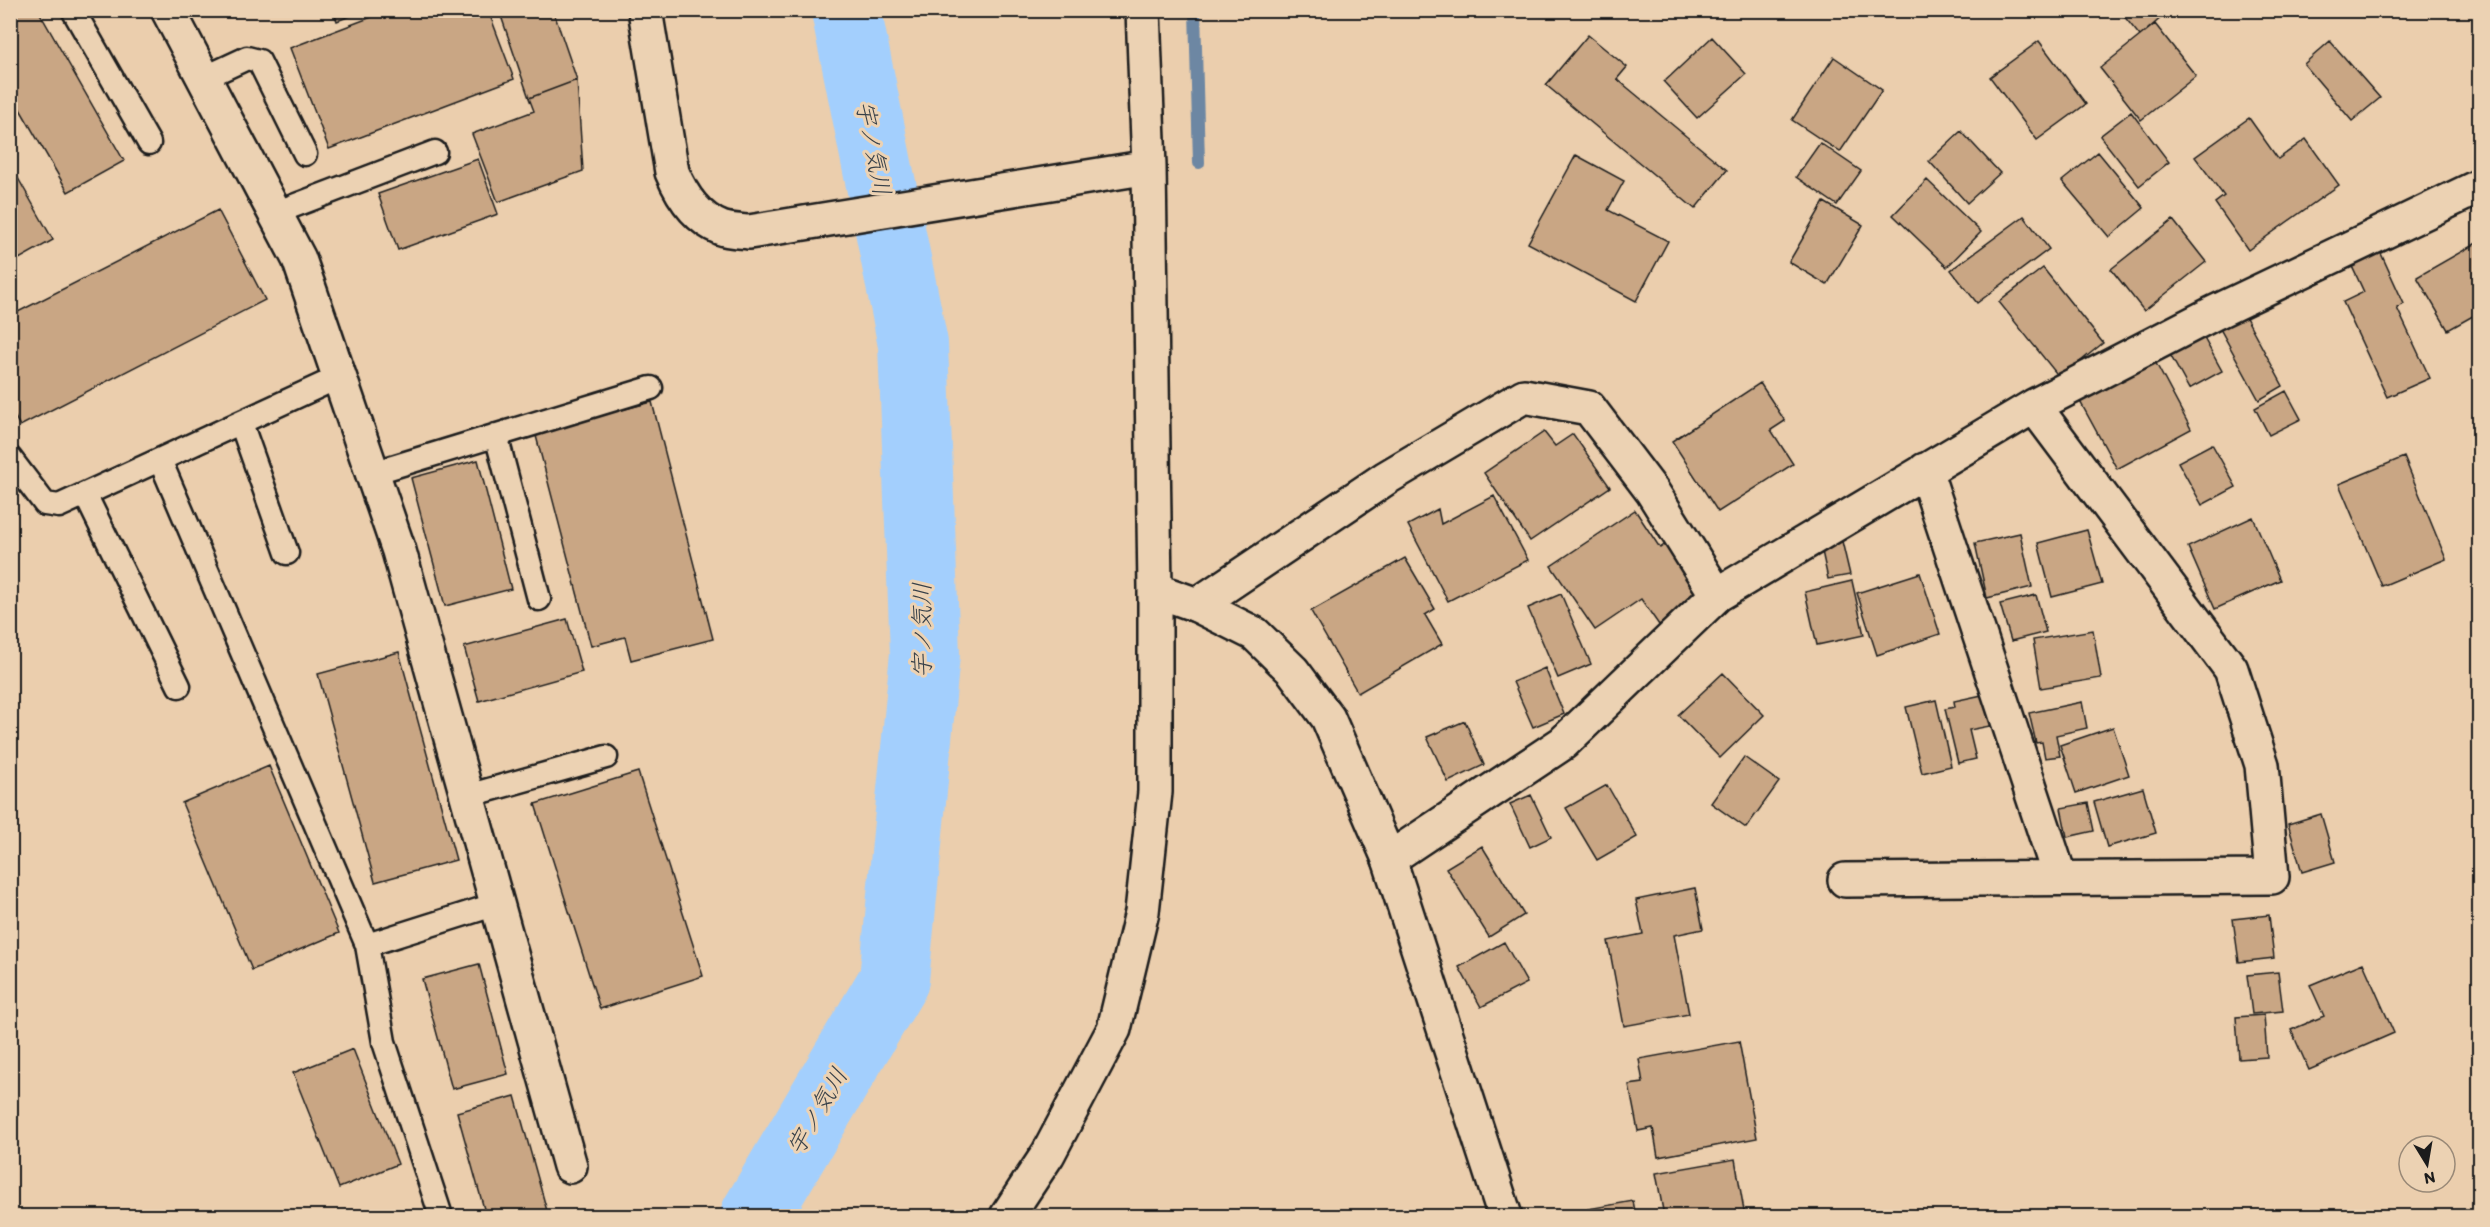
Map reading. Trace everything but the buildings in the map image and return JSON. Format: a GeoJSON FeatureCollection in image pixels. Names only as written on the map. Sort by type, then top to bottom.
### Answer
{"type":"FeatureCollection","features":[{"type":"Feature","properties":{"kind":"street"},"geometry":{"type":"LineString","coordinates":[[168,10],[299,260],[399,551],[570,1167]]}},
{"type":"Feature","properties":{"kind":"street"},"geometry":{"type":"LineString","coordinates":[[645,10],[672,172],[682,195],[699,214],[721,228],[749,232],[1149,166]]}},
{"type":"Feature","properties":{"kind":"street"},"geometry":{"type":"LineString","coordinates":[[1007,1216],[1048,1154],[1114,1029],[1142,912],[1155,792],[1155,590],[1149,166],[1143,10]]}},
{"type":"Feature","properties":{"kind":"street"},"geometry":{"type":"LineString","coordinates":[[1389,859],[1563,743],[1717,595],[2034,406],[2214,314],[2480,186]]}},
{"type":"Feature","properties":{"kind":"street"},"geometry":{"type":"LineString","coordinates":[[1197,605],[1386,478],[1524,396],[1589,408],[1652,491],[1717,595]]}},
{"type":"Feature","properties":{"kind":"street"},"geometry":{"type":"LineString","coordinates":[[1845,880],[2272,877],[2262,765],[2231,669],[2034,406]]}},
{"type":"Feature","properties":{"kind":"street"},"geometry":{"type":"LineString","coordinates":[[1925,470],[2060,878]]}},
{"type":"Feature","properties":{"kind":"street"},"geometry":{"type":"LineString","coordinates":[[1155,590],[1197,605],[1255,634],[1293,671],[1328,718],[1389,859],[1505,1216]]}},
{"type":"Feature","properties":{"kind":"lane"},"geometry":{"type":"LineString","coordinates":[[73,10],[149,144]]}},
{"type":"Feature","properties":{"kind":"lane"},"geometry":{"type":"LineString","coordinates":[[204,78],[247,58],[259,61],[305,154]]}},
{"type":"Feature","properties":{"kind":"lane"},"geometry":{"type":"LineString","coordinates":[[275,213],[435,152]]}},
{"type":"Feature","properties":{"kind":"lane"},"geometry":{"type":"LineString","coordinates":[[10,458],[45,504],[59,506],[339,377]]}},
{"type":"Feature","properties":{"kind":"lane"},"geometry":{"type":"LineString","coordinates":[[372,473],[651,388]]}},
{"type":"Feature","properties":{"kind":"lane"},"geometry":{"type":"LineString","coordinates":[[240,423],[287,553]]}},
{"type":"Feature","properties":{"kind":"lane"},"geometry":{"type":"LineString","coordinates":[[496,435],[539,599]]}},
{"type":"Feature","properties":{"kind":"lane"},"geometry":{"type":"LineString","coordinates":[[160,460],[367,945],[384,1042],[441,1216]]}},
{"type":"Feature","properties":{"kind":"lane"},"geometry":{"type":"LineString","coordinates":[[85,494],[179,686]]}},
{"type":"Feature","properties":{"kind":"lane"},"geometry":{"type":"LineString","coordinates":[[467,795],[606,757]]}},
{"type":"Feature","properties":{"kind":"lane"},"geometry":{"type":"LineString","coordinates":[[367,945],[497,904]]}},
{"type":"Feature","properties":{"kind":"waterway","name":"宇ノ気川"},"geometry":{"type":"LineString","coordinates":[[755,1216],[894,980],[925,654],[913,344],[846,10]]}},
{"type":"Feature","properties":{"kind":"waterway"},"geometry":{"type":"LineString","coordinates":[[1195,10],[1199,163]]}}]}
